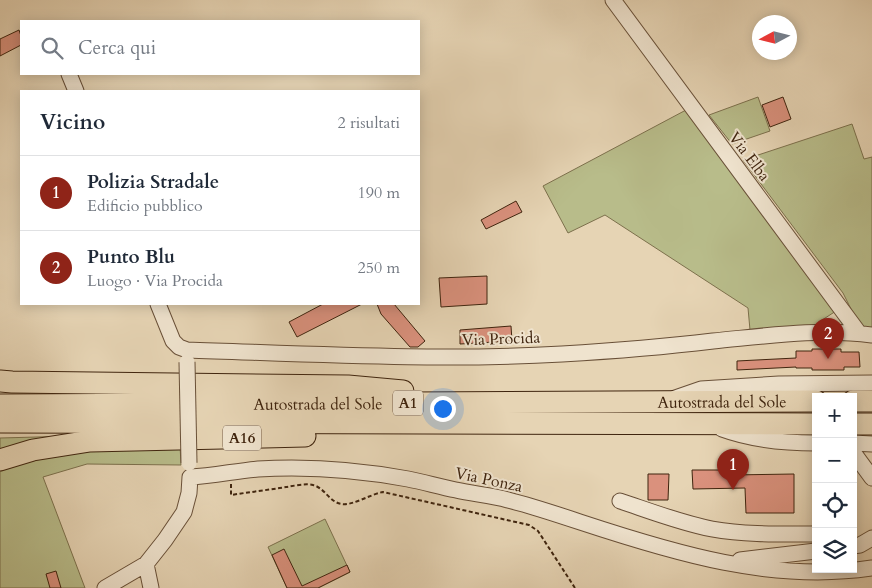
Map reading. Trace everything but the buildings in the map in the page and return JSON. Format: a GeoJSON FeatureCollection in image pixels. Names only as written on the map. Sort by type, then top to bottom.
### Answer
{"type":"FeatureCollection","features":[{"type":"Feature","properties":{"kind":"highway"},"geometry":{"type":"LineString","coordinates":[[0,381],[348,386],[418,392],[485,413]]}},
{"type":"Feature","properties":{"kind":"highway","name":"Autostrada del Sole"},"geometry":{"type":"LineString","coordinates":[[0,422],[485,413],[665,402],[812,401]]}},
{"type":"Feature","properties":{"kind":"highway"},"geometry":{"type":"LineString","coordinates":[[857,401],[872,401]]}},
{"type":"Feature","properties":{"kind":"highway","name":"Autostrada del Sole"},"geometry":{"type":"LineString","coordinates":[[0,405],[485,413],[707,424],[812,424]]}},
{"type":"Feature","properties":{"kind":"highway","name":"A16"},"geometry":{"type":"LineString","coordinates":[[0,460],[33,450],[90,441],[349,435],[485,413]]}},
{"type":"Feature","properties":{"kind":"highway"},"geometry":{"type":"LineString","coordinates":[[857,424],[872,424]]}},
{"type":"Feature","properties":{"kind":"street","name":"Via Elba"},"geometry":{"type":"LineString","coordinates":[[613,0],[866,334]]}},
{"type":"Feature","properties":{"kind":"street"},"geometry":{"type":"LineString","coordinates":[[70,75],[76,90]]}},
{"type":"Feature","properties":{"kind":"street"},"geometry":{"type":"LineString","coordinates":[[105,588],[146,564],[184,512],[189,493],[187,356],[173,341],[158,305]]}},
{"type":"Feature","properties":{"kind":"street","name":"Via Procida"},"geometry":{"type":"LineString","coordinates":[[187,356],[436,358],[571,353],[667,346],[795,332],[866,334]]}},
{"type":"Feature","properties":{"kind":"street"},"geometry":{"type":"LineString","coordinates":[[665,402],[701,389],[779,384],[872,383]]}},
{"type":"Feature","properties":{"kind":"street"},"geometry":{"type":"LineString","coordinates":[[707,424],[749,437],[780,442],[812,443]]}},
{"type":"Feature","properties":{"kind":"street"},"geometry":{"type":"LineString","coordinates":[[857,443],[872,444]]}},
{"type":"Feature","properties":{"kind":"street"},"geometry":{"type":"LineString","coordinates":[[857,457],[872,478]]}},
{"type":"Feature","properties":{"kind":"street","name":"Via Ponza"},"geometry":{"type":"LineString","coordinates":[[190,470],[209,476],[257,469],[342,470],[409,479],[506,499],[642,542],[721,563],[765,570],[806,572],[872,568]]}},
{"type":"Feature","properties":{"kind":"street"},"geometry":{"type":"LineString","coordinates":[[620,501],[712,529],[757,534],[812,534]]}},
{"type":"Feature","properties":{"kind":"street"},"geometry":{"type":"LineString","coordinates":[[857,535],[871,532]]}},
{"type":"Feature","properties":{"kind":"street"},"geometry":{"type":"LineString","coordinates":[[857,545],[860,545],[871,532]]}},
{"type":"Feature","properties":{"kind":"street"},"geometry":{"type":"LineString","coordinates":[[721,563],[812,552]]}},
{"type":"Feature","properties":{"kind":"street"},"geometry":{"type":"LineString","coordinates":[[146,564],[151,588]]}},
{"type":"Feature","properties":{"kind":"path"},"geometry":{"type":"LineString","coordinates":[[230,472],[232,495],[300,485],[313,485],[320,488],[333,500],[341,504],[348,504],[375,493],[383,492],[529,525],[538,531],[575,588]]}},
{"type":"Feature","properties":{"kind":"green space"},"geometry":{"type":"Polygon","coordinates":[[[758,97],[770,131],[732,144],[709,115],[758,97]]]}},
{"type":"Feature","properties":{"kind":"green space"},"geometry":{"type":"Polygon","coordinates":[[[686,110],[836,311],[819,322],[820,326],[750,330],[748,308],[605,215],[568,233],[543,186],[686,110]]]}},
{"type":"Feature","properties":{"kind":"green space"},"geometry":{"type":"Polygon","coordinates":[[[852,124],[864,159],[872,157],[872,330],[862,327],[843,293],[743,160],[852,124]]]}},
{"type":"Feature","properties":{"kind":"green space"},"geometry":{"type":"Polygon","coordinates":[[[222,432],[0,454],[0,438],[222,432]]]}},
{"type":"Feature","properties":{"kind":"green space"},"geometry":{"type":"Polygon","coordinates":[[[180,445],[181,465],[87,464],[43,477],[85,588],[0,588],[0,470],[31,460],[75,450],[180,445]]]}},
{"type":"Feature","properties":{"kind":"green space"},"geometry":{"type":"Polygon","coordinates":[[[325,519],[350,572],[318,588],[287,588],[268,547],[325,519]]]}},
{"type":"Feature","properties":{"kind":"place","name":"Punto Blu"},"geometry":{"type":"Point","coordinates":[828,359]}},
{"type":"Feature","properties":{"kind":"place","name":"Polizia Stradale"},"geometry":{"type":"Point","coordinates":[733,490]}}]}
